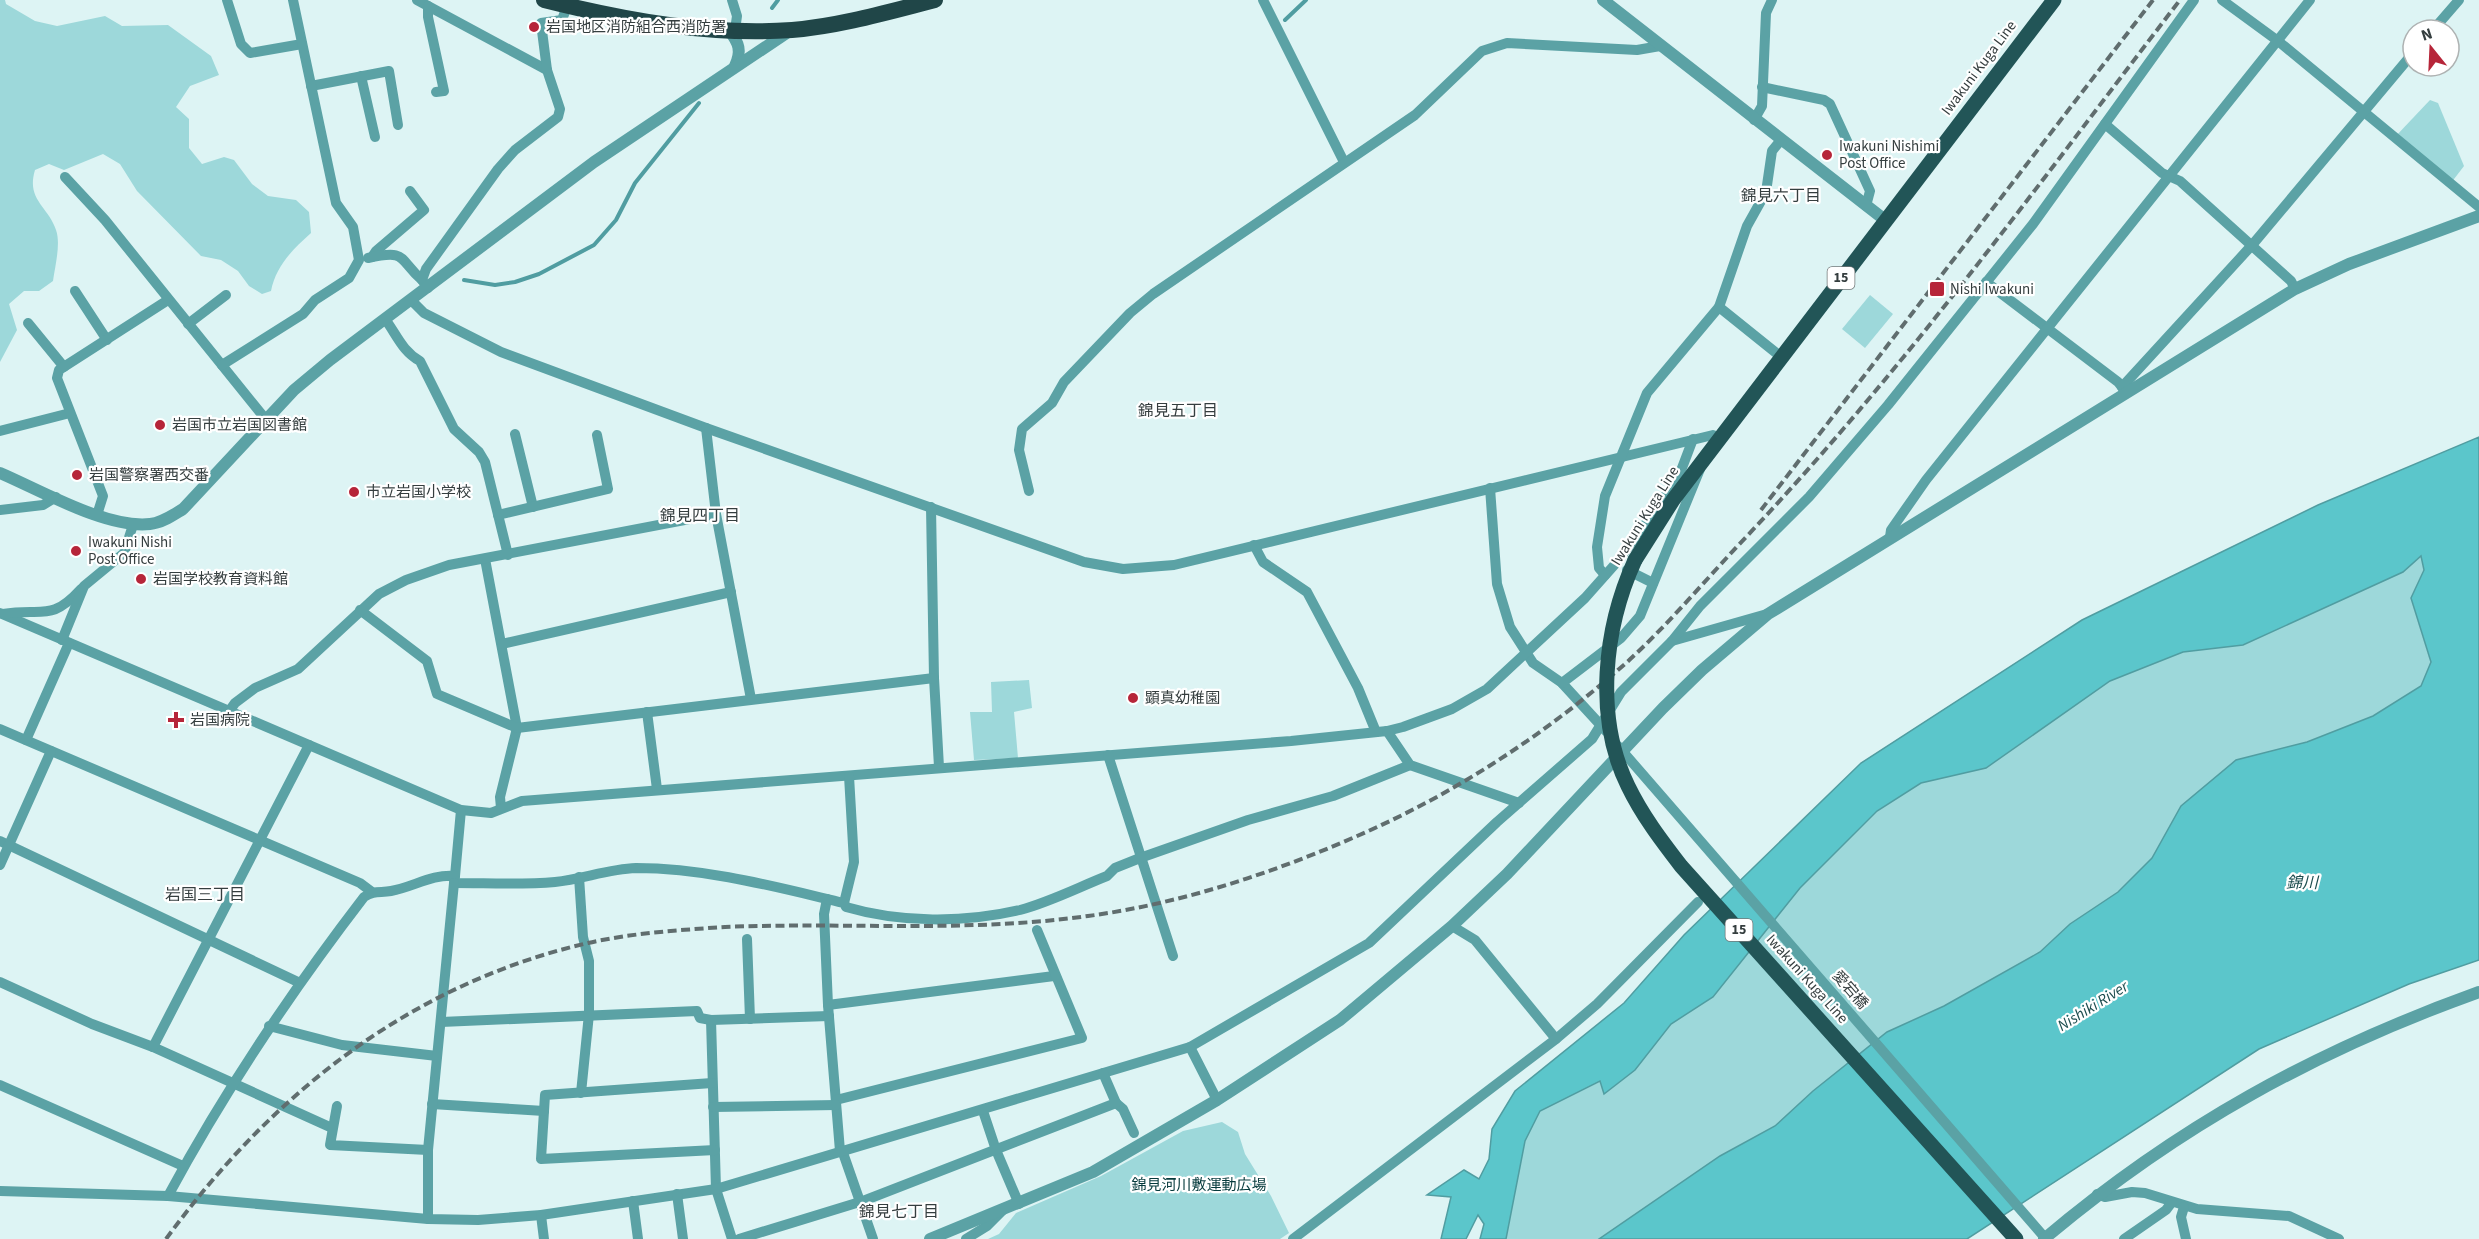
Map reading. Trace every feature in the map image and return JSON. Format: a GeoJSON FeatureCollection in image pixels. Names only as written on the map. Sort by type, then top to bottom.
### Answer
{"type":"FeatureCollection","features":[{"type":"Feature","properties":{"kind":"highway"},"geometry":{"type":"LineString","coordinates":[[544,0],[618,18],[732,30],[792,30],[868,18],[935,0]]}},
{"type":"Feature","properties":{"kind":"main road","name":"Iwakuni Kuga Line"},"geometry":{"type":"LineString","coordinates":[[2016,1239],[1681,866],[1652,829],[1627,785],[1615,749],[1606,677],[1615,613],[1635,560],[1673,500],[2054,0]]}},
{"type":"Feature","properties":{"kind":"street"},"geometry":{"type":"LineString","coordinates":[[227,0],[241,44],[250,52],[302,44]]}},
{"type":"Feature","properties":{"kind":"street"},"geometry":{"type":"LineString","coordinates":[[222,365],[303,314],[315,300],[349,278],[359,260],[353,227],[336,203],[293,0]]}},
{"type":"Feature","properties":{"kind":"street"},"geometry":{"type":"LineString","coordinates":[[417,0],[547,70]]}},
{"type":"Feature","properties":{"kind":"street"},"geometry":{"type":"LineString","coordinates":[[732,0],[736,16],[732,30],[738,41],[740,55],[735,66]]}},
{"type":"Feature","properties":{"kind":"street"},"geometry":{"type":"LineString","coordinates":[[1263,0],[1344,162]]}},
{"type":"Feature","properties":{"kind":"street"},"geometry":{"type":"LineString","coordinates":[[1603,0],[1885,220]]}},
{"type":"Feature","properties":{"kind":"street"},"geometry":{"type":"LineString","coordinates":[[1754,120],[1761,106],[1766,13],[1772,0]]}},
{"type":"Feature","properties":{"kind":"street"},"geometry":{"type":"LineString","coordinates":[[0,1191],[168,1196],[428,1219],[478,1220],[541,1215],[716,1189],[841,1150],[983,1111],[1190,1047],[1369,943],[1519,803],[1592,739],[1621,692],[1672,641],[1700,606],[1809,497],[1849,452],[1986,282],[2105,124],[2194,0]]}},
{"type":"Feature","properties":{"kind":"street"},"geometry":{"type":"LineString","coordinates":[[2222,0],[2278,41],[2479,207]]}},
{"type":"Feature","properties":{"kind":"street"},"geometry":{"type":"LineString","coordinates":[[1890,537],[1891,530],[1905,507],[2171,177],[2310,0]]}},
{"type":"Feature","properties":{"kind":"street"},"geometry":{"type":"LineString","coordinates":[[2443,18],[2459,0]]}},
{"type":"Feature","properties":{"kind":"street"},"geometry":{"type":"LineString","coordinates":[[428,6],[428,18],[444,91],[436,92]]}},
{"type":"Feature","properties":{"kind":"street"},"geometry":{"type":"LineString","coordinates":[[425,284],[426,269],[498,169],[515,150],[558,117],[560,109],[547,70],[541,23],[562,20],[567,6]]}},
{"type":"Feature","properties":{"kind":"street"},"geometry":{"type":"LineString","coordinates":[[0,473],[97,515],[133,525],[152,524],[166,519],[183,508],[294,390],[411,300],[425,284],[594,162],[792,30]]}},
{"type":"Feature","properties":{"kind":"street"},"geometry":{"type":"LineString","coordinates":[[1029,491],[1019,450],[1022,429],[1052,403],[1069,376],[1130,313],[1344,162],[1415,115],[1482,51],[1507,43],[1637,50],[1660,46]]}},
{"type":"Feature","properties":{"kind":"street"},"geometry":{"type":"LineString","coordinates":[[2124,390],[2253,244],[2401,67]]}},
{"type":"Feature","properties":{"kind":"street"},"geometry":{"type":"LineString","coordinates":[[311,86],[389,71],[398,125]]}},
{"type":"Feature","properties":{"kind":"street"},"geometry":{"type":"LineString","coordinates":[[361,76],[375,137]]}},
{"type":"Feature","properties":{"kind":"street"},"geometry":{"type":"LineString","coordinates":[[1762,87],[1824,100],[1830,104],[1870,191],[1866,206]]}},
{"type":"Feature","properties":{"kind":"street"},"geometry":{"type":"LineString","coordinates":[[2105,124],[2162,173],[2180,181],[2253,244],[2291,281],[2295,289]]}},
{"type":"Feature","properties":{"kind":"street"},"geometry":{"type":"LineString","coordinates":[[1605,575],[1599,568],[1597,547],[1605,496],[1647,393],[1719,307],[1747,226],[1766,192],[1772,151],[1780,140]]}},
{"type":"Feature","properties":{"kind":"street"},"geometry":{"type":"LineString","coordinates":[[65,177],[105,220],[267,421]]}},
{"type":"Feature","properties":{"kind":"street"},"geometry":{"type":"LineString","coordinates":[[372,257],[423,210],[410,191]]}},
{"type":"Feature","properties":{"kind":"street"},"geometry":{"type":"LineString","coordinates":[[930,1239],[1093,1172],[1217,1100],[1340,1020],[1452,926],[1507,874],[1622,750],[1702,670],[1768,614],[2124,390],[2295,289],[2349,264],[2479,216]]}},
{"type":"Feature","properties":{"kind":"street"},"geometry":{"type":"LineString","coordinates":[[359,260],[372,257],[401,257],[425,284]]}},
{"type":"Feature","properties":{"kind":"street"},"geometry":{"type":"LineString","coordinates":[[1986,282],[2048,328],[2124,390]]}},
{"type":"Feature","properties":{"kind":"street"},"geometry":{"type":"LineString","coordinates":[[75,291],[107,340]]}},
{"type":"Feature","properties":{"kind":"street"},"geometry":{"type":"LineString","coordinates":[[188,324],[226,296]]}},
{"type":"Feature","properties":{"kind":"street"},"geometry":{"type":"LineString","coordinates":[[97,515],[103,496],[57,378],[59,370],[168,300]]}},
{"type":"Feature","properties":{"kind":"street"},"geometry":{"type":"LineString","coordinates":[[411,300],[424,313],[501,352],[706,428],[1084,562],[1123,569],[1169,566],[1623,455],[1713,435],[1720,438]]}},
{"type":"Feature","properties":{"kind":"street"},"geometry":{"type":"LineString","coordinates":[[1719,307],[1780,357]]}},
{"type":"Feature","properties":{"kind":"street"},"geometry":{"type":"LineString","coordinates":[[385,320],[398,342],[412,357],[420,361],[454,429],[479,452],[485,462],[508,555]]}},
{"type":"Feature","properties":{"kind":"street"},"geometry":{"type":"LineString","coordinates":[[28,323],[64,367]]}},
{"type":"Feature","properties":{"kind":"street"},"geometry":{"type":"LineString","coordinates":[[0,431],[70,413]]}},
{"type":"Feature","properties":{"kind":"street"},"geometry":{"type":"LineString","coordinates":[[706,428],[716,514],[751,699]]}},
{"type":"Feature","properties":{"kind":"street"},"geometry":{"type":"LineString","coordinates":[[515,434],[533,507]]}},
{"type":"Feature","properties":{"kind":"street"},"geometry":{"type":"LineString","coordinates":[[498,515],[608,489],[597,435]]}},
{"type":"Feature","properties":{"kind":"street"},"geometry":{"type":"LineString","coordinates":[[2,613],[461,810],[491,813],[501,807],[522,801],[1381,732],[1470,700],[1487,689],[1526,653],[1617,562],[1661,503],[1682,468],[1693,439]]}},
{"type":"Feature","properties":{"kind":"street"},"geometry":{"type":"LineString","coordinates":[[1562,683],[1621,638],[1641,616],[1703,460]]}},
{"type":"Feature","properties":{"kind":"street","name":"愛宕橋"},"geometry":{"type":"LineString","coordinates":[[1490,488],[1494,558],[1503,609],[1533,663],[1562,683],[1601,726],[2045,1239]]}},
{"type":"Feature","properties":{"kind":"street"},"geometry":{"type":"LineString","coordinates":[[0,510],[43,505],[56,497]]}},
{"type":"Feature","properties":{"kind":"street"},"geometry":{"type":"LineString","coordinates":[[930,507],[934,678],[939,767]]}},
{"type":"Feature","properties":{"kind":"street"},"geometry":{"type":"LineString","coordinates":[[230,710],[235,703],[255,688],[298,669],[379,594],[405,580],[449,565],[716,514]]}},
{"type":"Feature","properties":{"kind":"street"},"geometry":{"type":"LineString","coordinates":[[2,613],[50,612],[64,606],[124,553],[133,525]]}},
{"type":"Feature","properties":{"kind":"street"},"geometry":{"type":"LineString","coordinates":[[1254,545],[1263,562],[1307,592],[1381,732],[1410,765],[1519,803]]}},
{"type":"Feature","properties":{"kind":"street"},"geometry":{"type":"LineString","coordinates":[[485,559],[517,728],[500,797],[501,807]]}},
{"type":"Feature","properties":{"kind":"street"},"geometry":{"type":"LineString","coordinates":[[1617,562],[1633,575],[1653,583]]}},
{"type":"Feature","properties":{"kind":"street"},"geometry":{"type":"LineString","coordinates":[[26,740],[84,586]]}},
{"type":"Feature","properties":{"kind":"street"},"geometry":{"type":"LineString","coordinates":[[502,644],[731,592]]}},
{"type":"Feature","properties":{"kind":"street"},"geometry":{"type":"LineString","coordinates":[[360,610],[427,661],[437,694],[517,728],[934,678]]}},
{"type":"Feature","properties":{"kind":"street"},"geometry":{"type":"LineString","coordinates":[[1672,641],[1768,614]]}},
{"type":"Feature","properties":{"kind":"street"},"geometry":{"type":"LineString","coordinates":[[648,712],[657,789]]}},
{"type":"Feature","properties":{"kind":"street"},"geometry":{"type":"LineString","coordinates":[[0,729],[360,883],[372,892]]}},
{"type":"Feature","properties":{"kind":"street"},"geometry":{"type":"LineString","coordinates":[[153,1047],[309,745]]}},
{"type":"Feature","properties":{"kind":"street"},"geometry":{"type":"LineString","coordinates":[[0,865],[4,843],[51,751]]}},
{"type":"Feature","properties":{"kind":"street"},"geometry":{"type":"LineString","coordinates":[[1108,755],[1173,956]]}},
{"type":"Feature","properties":{"kind":"street"},"geometry":{"type":"LineString","coordinates":[[168,1196],[231,1084],[298,982],[364,897],[372,892],[392,891],[442,875],[455,880],[558,882],[613,869],[678,870],[776,887],[844,903],[846,907],[869,914],[898,918],[988,915],[1021,909],[1042,902],[1107,876],[1114,868],[1140,858],[1248,820],[1333,796],[1410,765]]}},
{"type":"Feature","properties":{"kind":"street"},"geometry":{"type":"LineString","coordinates":[[844,903],[854,862],[849,776]]}},
{"type":"Feature","properties":{"kind":"street"},"geometry":{"type":"LineString","coordinates":[[428,1219],[428,1150],[461,810]]}},
{"type":"Feature","properties":{"kind":"street"},"geometry":{"type":"LineString","coordinates":[[4,843],[298,982]]}},
{"type":"Feature","properties":{"kind":"street"},"geometry":{"type":"LineString","coordinates":[[579,877],[583,937],[589,961],[589,1014],[581,1093]]}},
{"type":"Feature","properties":{"kind":"street"},"geometry":{"type":"LineString","coordinates":[[827,899],[824,914],[828,1011],[841,1150],[873,1239]]}},
{"type":"Feature","properties":{"kind":"street"},"geometry":{"type":"LineString","coordinates":[[1293,1239],[1556,1039],[1597,1004],[1698,902]]}},
{"type":"Feature","properties":{"kind":"street"},"geometry":{"type":"LineString","coordinates":[[1452,926],[1475,940],[1556,1039]]}},
{"type":"Feature","properties":{"kind":"street"},"geometry":{"type":"LineString","coordinates":[[713,1107],[836,1103],[1082,1038],[1054,976],[1037,930]]}},
{"type":"Feature","properties":{"kind":"street"},"geometry":{"type":"LineString","coordinates":[[747,939],[750,1019]]}},
{"type":"Feature","properties":{"kind":"street"},"geometry":{"type":"LineString","coordinates":[[441,1022],[698,1011],[700,1018],[711,1020],[750,1019],[828,1011],[1054,976]]}},
{"type":"Feature","properties":{"kind":"street"},"geometry":{"type":"LineString","coordinates":[[0,982],[153,1047],[332,1128]]}},
{"type":"Feature","properties":{"kind":"street"},"geometry":{"type":"LineString","coordinates":[[2045,1239],[2097,1194],[2199,1123],[2282,1077],[2390,1025],[2479,992]]}},
{"type":"Feature","properties":{"kind":"street"},"geometry":{"type":"LineString","coordinates":[[711,1020],[716,1189],[732,1239]]}},
{"type":"Feature","properties":{"kind":"street"},"geometry":{"type":"LineString","coordinates":[[269,1026],[342,1045],[436,1056]]}},
{"type":"Feature","properties":{"kind":"street"},"geometry":{"type":"LineString","coordinates":[[1190,1047],[1217,1100]]}},
{"type":"Feature","properties":{"kind":"street"},"geometry":{"type":"LineString","coordinates":[[1103,1073],[1116,1103],[1123,1109],[1134,1132]]}},
{"type":"Feature","properties":{"kind":"street"},"geometry":{"type":"LineString","coordinates":[[712,1083],[545,1095],[541,1159],[715,1150]]}},
{"type":"Feature","properties":{"kind":"street"},"geometry":{"type":"LineString","coordinates":[[0,1085],[183,1166]]}},
{"type":"Feature","properties":{"kind":"street"},"geometry":{"type":"LineString","coordinates":[[739,1239],[860,1202],[1116,1103]]}},
{"type":"Feature","properties":{"kind":"street"},"geometry":{"type":"LineString","coordinates":[[432,1104],[544,1111]]}},
{"type":"Feature","properties":{"kind":"street"},"geometry":{"type":"LineString","coordinates":[[337,1106],[330,1145],[428,1150]]}},
{"type":"Feature","properties":{"kind":"street"},"geometry":{"type":"LineString","coordinates":[[983,1111],[996,1150],[1019,1204]]}},
{"type":"Feature","properties":{"kind":"street"},"geometry":{"type":"LineString","coordinates":[[2097,1194],[2105,1197],[2132,1192],[2145,1193],[2184,1206],[2289,1216],[2339,1239]]}},
{"type":"Feature","properties":{"kind":"street"},"geometry":{"type":"LineString","coordinates":[[676,1194],[683,1239]]}},
{"type":"Feature","properties":{"kind":"street"},"geometry":{"type":"LineString","coordinates":[[633,1201],[638,1239]]}},
{"type":"Feature","properties":{"kind":"street"},"geometry":{"type":"LineString","coordinates":[[2124,1239],[2166,1210],[2172,1202]]}},
{"type":"Feature","properties":{"kind":"street"},"geometry":{"type":"LineString","coordinates":[[2184,1206],[2181,1217],[2186,1239]]}},
{"type":"Feature","properties":{"kind":"street"},"geometry":{"type":"LineString","coordinates":[[966,1239],[987,1226],[1003,1210]]}},
{"type":"Feature","properties":{"kind":"street"},"geometry":{"type":"LineString","coordinates":[[541,1215],[544,1239]]}},
{"type":"Feature","properties":{"kind":"green space"},"geometry":{"type":"Polygon","coordinates":[[[0,0],[5,0],[6,4],[35,21],[57,26],[105,16],[122,26],[168,25],[211,56],[219,75],[190,86],[176,107],[189,119],[189,148],[202,164],[224,157],[234,160],[252,184],[268,196],[296,200],[309,212],[311,233],[286,259],[273,282],[271,291],[262,294],[249,286],[238,271],[221,260],[201,256],[137,191],[120,164],[103,154],[64,170],[49,164],[35,170],[33,189],[56,230],[58,242],[53,281],[39,291],[24,291],[9,304],[17,330],[0,362],[0,0]]]}},
{"type":"Feature","properties":{"kind":"green space"},"geometry":{"type":"Polygon","coordinates":[[[2430,100],[2438,103],[2464,166],[2451,183],[2395,137],[2430,100]]]}},
{"type":"Feature","properties":{"kind":"green space"},"geometry":{"type":"Polygon","coordinates":[[[1870,295],[1893,314],[1865,348],[1842,329],[1870,295]]]}},
{"type":"Feature","properties":{"kind":"green space"},"geometry":{"type":"Polygon","coordinates":[[[2422,555],[2424,569],[2411,598],[2431,663],[2421,686],[2373,716],[2307,742],[2181,806],[2152,858],[2118,892],[2070,924],[2040,952],[1944,1006],[1887,1032],[1813,1091],[1775,1126],[1720,1156],[1599,1239],[1506,1239],[1525,1141],[1540,1111],[1601,1081],[1604,1094],[1635,1070],[1671,1024],[1713,997],[1800,888],[1877,811],[1921,783],[1986,768],[2110,681],[2183,652],[2243,645],[2403,572],[2422,555]]]}},
{"type":"Feature","properties":{"kind":"green space"},"geometry":{"type":"Polygon","coordinates":[[[1029,680],[1032,708],[1014,712],[1018,758],[974,760],[970,712],[992,712],[991,682],[1029,680]]]}},
{"type":"Feature","properties":{"kind":"green space","name":"錦見河川敷運動広場"},"geometry":{"type":"Polygon","coordinates":[[[1222,1122],[1238,1132],[1245,1154],[1271,1196],[1289,1233],[1280,1239],[988,1239],[999,1234],[1016,1213],[1101,1176],[1183,1131],[1222,1122]]]}},
{"type":"Feature","properties":{"kind":"water","name":"錦川"},"geometry":{"type":"Polygon","coordinates":[[[2479,437],[2479,960],[2409,984],[2259,1049],[1967,1239],[1599,1239],[1720,1156],[1775,1126],[1813,1091],[1887,1032],[1944,1006],[2040,952],[2070,924],[2118,892],[2152,858],[2181,806],[2236,760],[2307,742],[2373,716],[2421,686],[2431,662],[2411,598],[2424,570],[2421,556],[2403,572],[2243,645],[2183,652],[2110,681],[1986,768],[1921,783],[1877,811],[1800,888],[1713,997],[1671,1024],[1635,1070],[1604,1094],[1600,1081],[1540,1111],[1525,1141],[1506,1239],[1480,1239],[1484,1224],[1478,1215],[1466,1239],[1441,1239],[1451,1197],[1427,1195],[1464,1170],[1479,1179],[1489,1159],[1492,1129],[1515,1091],[1624,1003],[1684,935],[1861,763],[2082,620],[2318,505],[2479,437]]]}},
{"type":"Feature","properties":{"kind":"waterway"},"geometry":{"type":"LineString","coordinates":[[772,8],[778,0]]}},
{"type":"Feature","properties":{"kind":"waterway"},"geometry":{"type":"LineString","coordinates":[[1285,20],[1306,0]]}},
{"type":"Feature","properties":{"kind":"waterway"},"geometry":{"type":"LineString","coordinates":[[464,280],[495,285],[515,282],[539,274],[594,245],[616,220],[635,183],[699,103]]}},
{"type":"Feature","properties":{"kind":"railway"},"geometry":{"type":"LineString","coordinates":[[1761,510],[2153,0]]}},
{"type":"Feature","properties":{"kind":"railway"},"geometry":{"type":"LineString","coordinates":[[166,1239],[207,1186],[252,1137],[299,1092],[350,1052],[404,1016],[462,986],[523,962],[588,943],[639,934],[725,927],[997,924],[1088,916],[1162,903],[1235,882],[1341,843],[1409,812],[1474,775],[1568,711],[1626,663],[1673,617],[1805,472],[1917,341],[2180,0]]}},
{"type":"Feature","properties":{"kind":"place","name":"岩国地区消防組合西消防署"},"geometry":{"type":"Point","coordinates":[534,27]}},
{"type":"Feature","properties":{"kind":"place","name":"Iwakuni Nishimi Post Office"},"geometry":{"type":"Point","coordinates":[1827,155]}},
{"type":"Feature","properties":{"kind":"place","name":"Nishi Iwakuni"},"geometry":{"type":"Point","coordinates":[1937,289]}},
{"type":"Feature","properties":{"kind":"place","name":"岩国市立岩国図書館"},"geometry":{"type":"Point","coordinates":[160,425]}},
{"type":"Feature","properties":{"kind":"place","name":"岩国警察署西交番"},"geometry":{"type":"Point","coordinates":[77,475]}},
{"type":"Feature","properties":{"kind":"place","name":"市立岩国小学校"},"geometry":{"type":"Point","coordinates":[354,492]}},
{"type":"Feature","properties":{"kind":"place","name":"Iwakuni Nishi Post Office"},"geometry":{"type":"Point","coordinates":[76,551]}},
{"type":"Feature","properties":{"kind":"place","name":"岩国学校教育資料館"},"geometry":{"type":"Point","coordinates":[141,579]}},
{"type":"Feature","properties":{"kind":"place","name":"顕真幼稚園"},"geometry":{"type":"Point","coordinates":[1133,698]}},
{"type":"Feature","properties":{"kind":"place","name":"岩国病院"},"geometry":{"type":"Point","coordinates":[176,720]}},
{"type":"Feature","properties":{"kind":"district","name":"錦見六丁目"},"geometry":{"type":"Point","coordinates":[1781,196]}},
{"type":"Feature","properties":{"kind":"district","name":"錦見五丁目"},"geometry":{"type":"Point","coordinates":[1178,411]}},
{"type":"Feature","properties":{"kind":"district","name":"錦見四丁目"},"geometry":{"type":"Point","coordinates":[700,516]}},
{"type":"Feature","properties":{"kind":"district","name":"岩国三丁目"},"geometry":{"type":"Point","coordinates":[205,895]}},
{"type":"Feature","properties":{"kind":"district","name":"錦見七丁目"},"geometry":{"type":"Point","coordinates":[899,1212]}},
{"type":"Feature","properties":{"kind":"water label","name":"Nishiki River"},"geometry":{"type":"Point","coordinates":[2093,1006]}}]}
